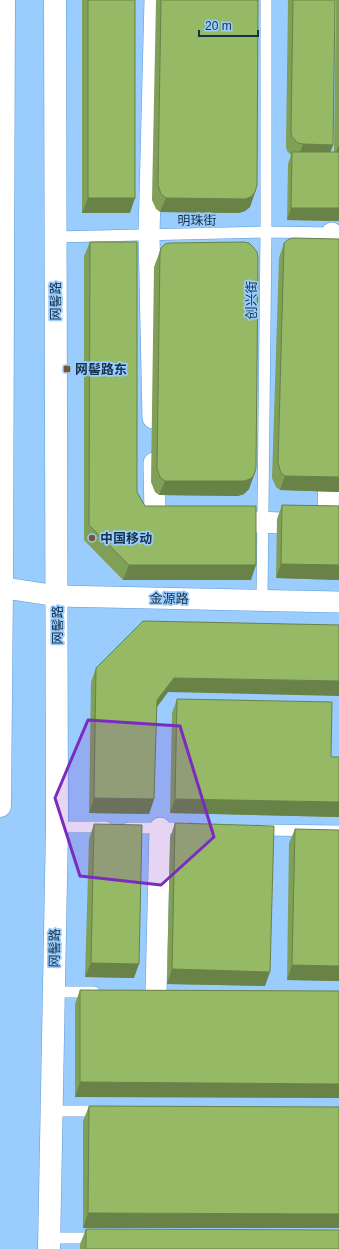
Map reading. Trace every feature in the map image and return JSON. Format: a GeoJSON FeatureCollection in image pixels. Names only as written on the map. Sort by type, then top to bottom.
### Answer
{"type":"FeatureCollection","features":[{"type":"Feature","properties":{"kind":"main road"},"geometry":{"type":"LineString","coordinates":[[0,806],[4,0]]}},
{"type":"Feature","properties":{"kind":"main road","name":"网髻路"},"geometry":{"type":"LineString","coordinates":[[49,1244],[57,827],[55,0]]}},
{"type":"Feature","properties":{"kind":"street"},"geometry":{"type":"LineString","coordinates":[[155,0],[149,235],[155,514],[170,521],[333,524],[329,445]]}},
{"type":"Feature","properties":{"kind":"street"},"geometry":{"type":"LineString","coordinates":[[331,288],[336,232]]}},
{"type":"Feature","properties":{"kind":"street","name":"金源路"},"geometry":{"type":"LineString","coordinates":[[1,587],[57,596],[339,602]]}},
{"type":"Feature","properties":{"kind":"street"},"geometry":{"type":"LineString","coordinates":[[156,992],[160,828]]}},
{"type":"Feature","properties":{"kind":"lane","name":"创兴街"},"geometry":{"type":"LineString","coordinates":[[262,600],[266,232],[266,0]]}},
{"type":"Feature","properties":{"kind":"lane","name":"明珠街"},"geometry":{"type":"LineString","coordinates":[[55,236],[336,232]]}},
{"type":"Feature","properties":{"kind":"lane"},"geometry":{"type":"LineString","coordinates":[[57,827],[199,829]]}},
{"type":"Feature","properties":{"kind":"lane"},"geometry":{"type":"LineString","coordinates":[[246,829],[339,831]]}},
{"type":"Feature","properties":{"kind":"lane"},"geometry":{"type":"LineString","coordinates":[[53,992],[108,992]]}},
{"type":"Feature","properties":{"kind":"lane"},"geometry":{"type":"LineString","coordinates":[[51,1111],[113,1111]]}},
{"type":"Feature","properties":{"kind":"lane"},"geometry":{"type":"LineString","coordinates":[[49,1244],[104,1238]]}},
{"type":"Feature","properties":{"kind":"highlighted area"},"geometry":{"type":"Polygon","coordinates":[[[88,720],[180,726],[214,837],[161,885],[80,876],[55,798],[88,720]]]}},
{"type":"Feature","properties":{"kind":"building"},"geometry":{"type":"Polygon","coordinates":[[[88,0],[135,0],[135,198],[88,198],[88,0]]]}},
{"type":"Feature","properties":{"kind":"building"},"geometry":{"type":"Polygon","coordinates":[[[161,0],[258,0],[257,185],[255,192],[251,197],[245,199],[166,198],[161,194],[158,185],[161,0]]]}},
{"type":"Feature","properties":{"kind":"building"},"geometry":{"type":"Polygon","coordinates":[[[293,0],[335,0],[333,145],[303,144],[298,143],[292,137],[293,0]]]}},
{"type":"Feature","properties":{"kind":"building"},"geometry":{"type":"Polygon","coordinates":[[[292,152],[339,152],[339,208],[291,208],[292,152]]]}},
{"type":"Feature","properties":{"kind":"building"},"geometry":{"type":"Polygon","coordinates":[[[293,238],[339,239],[339,477],[285,476],[281,473],[278,463],[284,243],[293,238]]]}},
{"type":"Feature","properties":{"kind":"building"},"geometry":{"type":"Polygon","coordinates":[[[90,242],[137,242],[137,492],[145,506],[256,506],[256,565],[129,565],[89,525],[90,242]]]}},
{"type":"Feature","properties":{"kind":"building"},"geometry":{"type":"Polygon","coordinates":[[[169,243],[249,243],[253,247],[257,252],[258,258],[256,468],[254,475],[250,479],[244,481],[165,481],[160,477],[157,468],[161,248],[165,244],[169,243]]]}},
{"type":"Feature","properties":{"kind":"building"},"geometry":{"type":"Polygon","coordinates":[[[282,505],[339,506],[339,565],[281,564],[282,505]]]}},
{"type":"Feature","properties":{"kind":"building"},"geometry":{"type":"Polygon","coordinates":[[[143,621],[339,625],[339,681],[174,678],[157,700],[154,799],[94,798],[96,668],[143,621]]]}},
{"type":"Feature","properties":{"kind":"building"},"geometry":{"type":"Polygon","coordinates":[[[177,699],[332,702],[331,757],[339,757],[339,802],[175,799],[177,699]]]}},
{"type":"Feature","properties":{"kind":"building"},"geometry":{"type":"Polygon","coordinates":[[[175,823],[274,826],[270,972],[172,969],[175,823]]]}},
{"type":"Feature","properties":{"kind":"building"},"geometry":{"type":"Polygon","coordinates":[[[94,824],[142,825],[139,964],[91,963],[94,824]]]}},
{"type":"Feature","properties":{"kind":"building"},"geometry":{"type":"Polygon","coordinates":[[[295,829],[339,830],[339,966],[292,965],[295,829]]]}},
{"type":"Feature","properties":{"kind":"building"},"geometry":{"type":"Polygon","coordinates":[[[80,990],[339,991],[339,1084],[80,1082],[80,990]]]}},
{"type":"Feature","properties":{"kind":"building"},"geometry":{"type":"Polygon","coordinates":[[[89,1106],[339,1107],[339,1214],[88,1213],[89,1106]]]}},
{"type":"Feature","properties":{"kind":"building"},"geometry":{"type":"Polygon","coordinates":[[[86,1229],[339,1230],[339,1249],[86,1249],[86,1229]]]}},
{"type":"Feature","properties":{"kind":"place","name":"网髻路东"},"geometry":{"type":"Point","coordinates":[67,369]}},
{"type":"Feature","properties":{"kind":"place","name":"中国移动"},"geometry":{"type":"Point","coordinates":[92,538]}}]}
